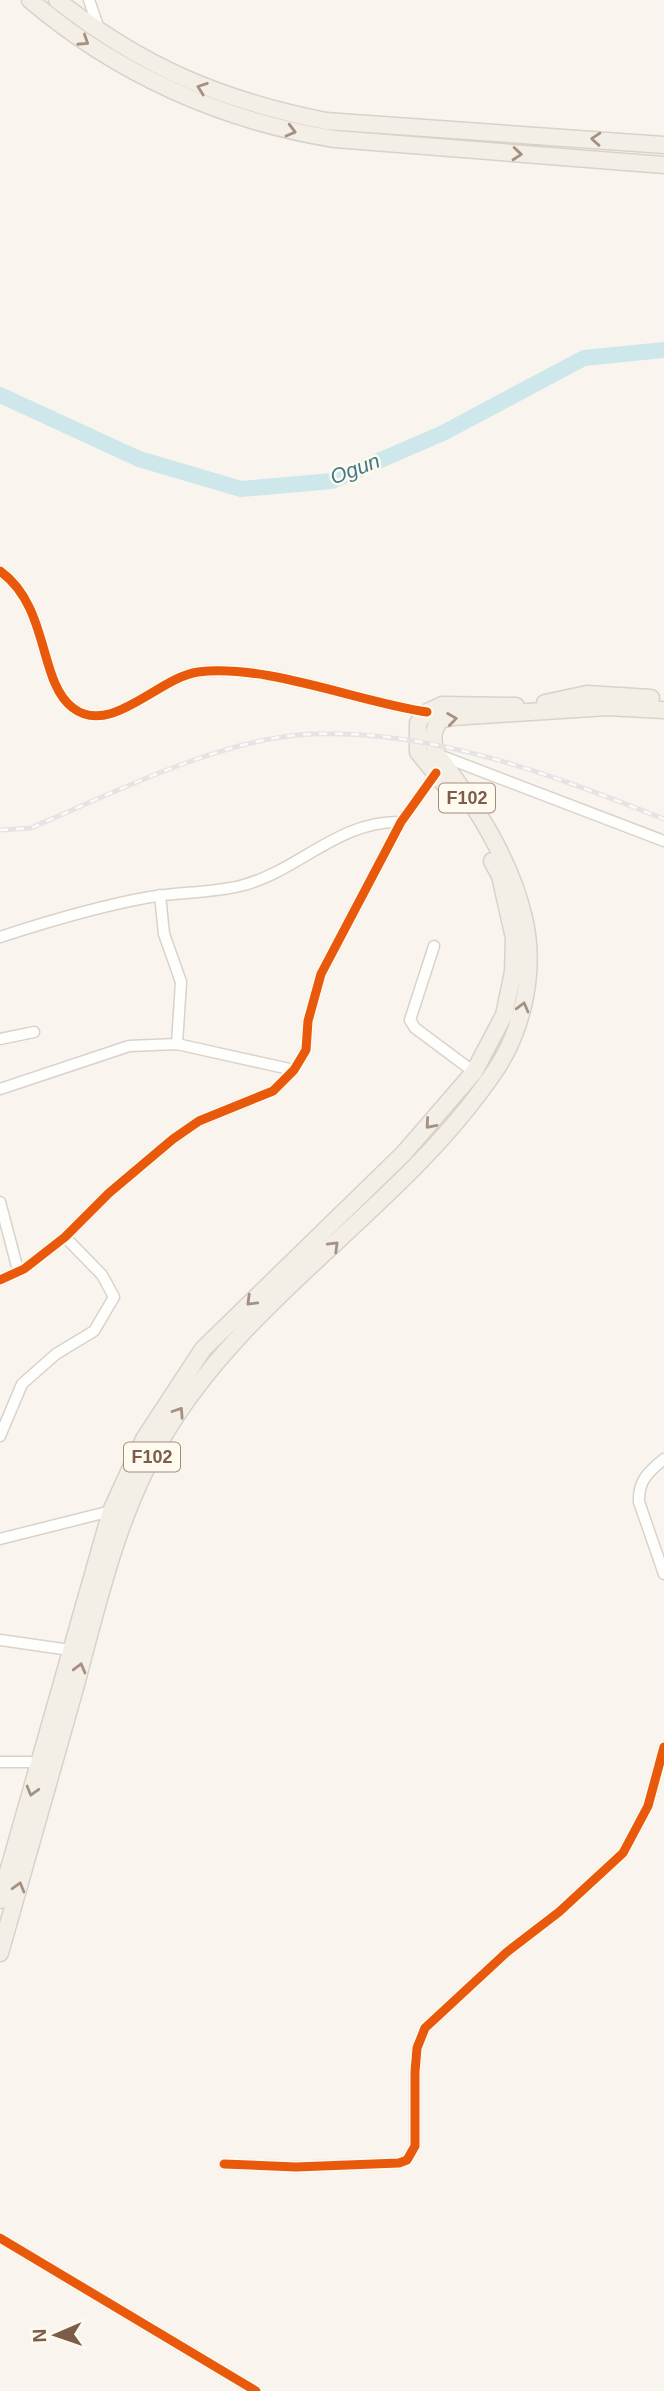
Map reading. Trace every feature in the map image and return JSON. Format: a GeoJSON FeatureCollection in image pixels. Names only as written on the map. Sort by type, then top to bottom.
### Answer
{"type":"FeatureCollection","features":[{"type":"Feature","properties":{"kind":"main road"},"geometry":{"type":"LineString","coordinates":[[30,0],[86,43],[131,72],[166,90],[295,133],[335,139],[664,165]]}},
{"type":"Feature","properties":{"kind":"main road"},"geometry":{"type":"LineString","coordinates":[[57,0],[101,33],[194,85],[242,102],[314,119],[664,145]]}},
{"type":"Feature","properties":{"kind":"main road"},"geometry":{"type":"LineString","coordinates":[[427,712],[452,704],[528,706],[587,694],[664,700]]}},
{"type":"Feature","properties":{"kind":"main road"},"geometry":{"type":"LineString","coordinates":[[436,753],[432,740],[435,728],[446,718],[607,707],[664,710]]}},
{"type":"Feature","properties":{"kind":"main road","name":"F102"},"geometry":{"type":"LineString","coordinates":[[0,1900],[111,1511],[144,1439],[203,1349],[404,1153],[478,1065],[504,1015],[513,972],[514,938],[500,876],[475,827],[418,752],[418,723],[427,712]]}},
{"type":"Feature","properties":{"kind":"main road","name":"F102"},"geometry":{"type":"LineString","coordinates":[[0,1953],[119,1531],[158,1446],[177,1412],[229,1347],[446,1132],[496,1070],[519,1022],[525,998],[528,950],[524,918],[512,878],[484,823],[436,753]]}},
{"type":"Feature","properties":{"kind":"main road"},"geometry":{"type":"LineString","coordinates":[[478,1065],[496,1070]]}},
{"type":"Feature","properties":{"kind":"street"},"geometry":{"type":"LineString","coordinates":[[89,0],[101,33]]}},
{"type":"Feature","properties":{"kind":"street"},"geometry":{"type":"LineString","coordinates":[[0,571],[28,602],[62,699],[76,711],[91,716],[108,715],[126,708],[176,677],[199,671],[240,672],[427,712]]}},
{"type":"Feature","properties":{"kind":"street"},"geometry":{"type":"LineString","coordinates":[[436,753],[664,841]]}},
{"type":"Feature","properties":{"kind":"street"},"geometry":{"type":"LineString","coordinates":[[0,1280],[65,1237],[109,1193],[173,1139],[199,1122],[273,1091],[294,1070],[306,1051],[308,1021],[321,974],[401,822],[436,773]]}},
{"type":"Feature","properties":{"kind":"street"},"geometry":{"type":"LineString","coordinates":[[0,937],[97,908],[160,895],[239,886],[366,824],[401,822]]}},
{"type":"Feature","properties":{"kind":"street"},"geometry":{"type":"LineString","coordinates":[[160,895],[164,934],[181,982],[177,1044]]}},
{"type":"Feature","properties":{"kind":"street"},"geometry":{"type":"LineString","coordinates":[[433,946],[410,1020],[415,1028],[478,1065]]}},
{"type":"Feature","properties":{"kind":"street"},"geometry":{"type":"LineString","coordinates":[[0,1039],[34,1032]]}},
{"type":"Feature","properties":{"kind":"street"},"geometry":{"type":"LineString","coordinates":[[0,1088],[129,1046],[177,1044],[294,1070]]}},
{"type":"Feature","properties":{"kind":"street"},"geometry":{"type":"LineString","coordinates":[[0,1202],[18,1270]]}},
{"type":"Feature","properties":{"kind":"street"},"geometry":{"type":"LineString","coordinates":[[0,1436],[22,1384],[56,1354],[94,1331],[114,1297],[102,1275],[65,1237]]}},
{"type":"Feature","properties":{"kind":"street"},"geometry":{"type":"LineString","coordinates":[[664,1459],[641,1481],[639,1490],[639,1502],[664,1574]]}},
{"type":"Feature","properties":{"kind":"street"},"geometry":{"type":"LineString","coordinates":[[0,1539],[111,1511]]}},
{"type":"Feature","properties":{"kind":"street"},"geometry":{"type":"LineString","coordinates":[[0,1640],[70,1650]]}},
{"type":"Feature","properties":{"kind":"street"},"geometry":{"type":"LineString","coordinates":[[224,2164],[296,2167],[399,2163],[407,2160],[415,2146],[417,2048],[425,2028],[507,1952],[559,1912],[623,1853],[648,1806],[664,1747]]}},
{"type":"Feature","properties":{"kind":"street"},"geometry":{"type":"LineString","coordinates":[[0,1762],[40,1762]]}},
{"type":"Feature","properties":{"kind":"street"},"geometry":{"type":"LineString","coordinates":[[0,2238],[256,2391]]}},
{"type":"Feature","properties":{"kind":"waterway","name":"Ogun"},"geometry":{"type":"LineString","coordinates":[[0,395],[139,459],[241,489],[332,481],[443,433],[584,358],[664,350]]}},
{"type":"Feature","properties":{"kind":"railway"},"geometry":{"type":"LineString","coordinates":[[0,830],[31,828],[168,769],[205,756],[241,745],[311,734],[357,734],[447,747],[535,771],[664,819]]}},
{"type":"Feature","properties":{"kind":"cycle path"},"geometry":{"type":"LineString","coordinates":[[0,571],[16,586],[28,604],[54,681],[62,696],[73,708],[88,715],[119,711],[183,676],[198,672],[224,671],[282,678],[427,712]]}},
{"type":"Feature","properties":{"kind":"cycle path"},"geometry":{"type":"LineString","coordinates":[[0,1280],[24,1269],[65,1237],[109,1193],[173,1139],[199,1121],[273,1091],[294,1070],[306,1050],[308,1021],[321,974],[401,822],[436,773]]}},
{"type":"Feature","properties":{"kind":"cycle path"},"geometry":{"type":"LineString","coordinates":[[224,2164],[296,2167],[399,2163],[407,2160],[415,2146],[417,2048],[425,2028],[507,1952],[559,1912],[623,1853],[648,1806],[664,1747]]}},
{"type":"Feature","properties":{"kind":"cycle path"},"geometry":{"type":"LineString","coordinates":[[0,2238],[256,2391]]}}]}
